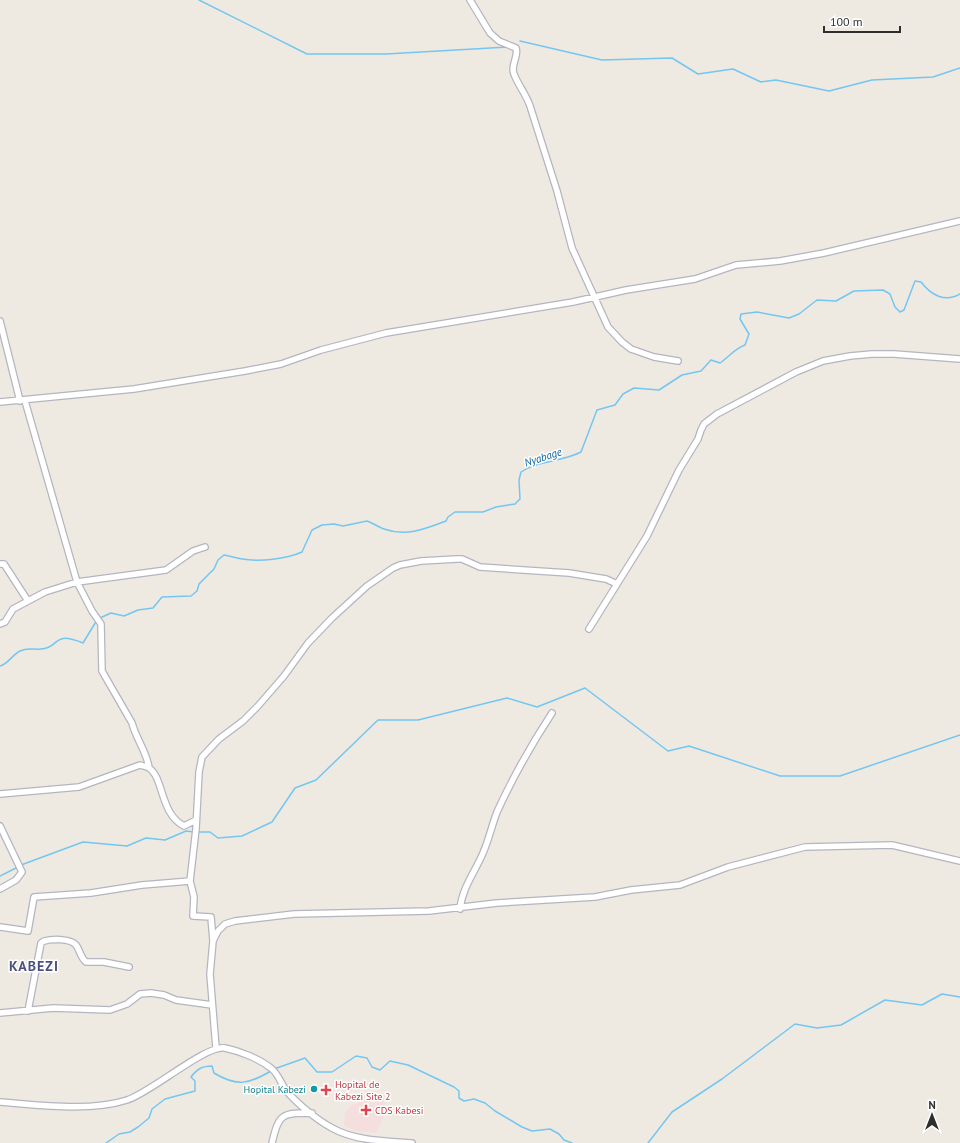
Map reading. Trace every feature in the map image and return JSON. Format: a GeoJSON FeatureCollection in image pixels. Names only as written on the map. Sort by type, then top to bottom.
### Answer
{"type":"FeatureCollection","features":[{"type":"Feature","properties":{"kind":"street"},"geometry":{"type":"LineString","coordinates":[[470,0],[490,33],[499,41],[516,48],[518,53],[513,68],[513,73],[526,93],[557,191],[572,248],[608,328],[622,342],[641,353],[678,361]]}},
{"type":"Feature","properties":{"kind":"street"},"geometry":{"type":"LineString","coordinates":[[0,402],[134,389],[245,371],[282,364],[321,350],[386,333],[594,298],[695,279],[736,265],[824,253],[960,221]]}},
{"type":"Feature","properties":{"kind":"street"},"geometry":{"type":"LineString","coordinates":[[0,321],[22,401],[77,582],[92,611],[101,624],[102,671],[132,723],[134,731],[148,760],[149,768],[156,779],[164,802],[176,822],[184,826],[196,820]]}},
{"type":"Feature","properties":{"kind":"street"},"geometry":{"type":"LineString","coordinates":[[590,629],[647,536],[679,470],[698,439],[704,424],[717,414],[796,372],[830,360],[850,356],[887,354],[960,359]]}},
{"type":"Feature","properties":{"kind":"street"},"geometry":{"type":"LineString","coordinates":[[0,624],[5,622],[13,609],[45,592],[77,582],[166,570],[193,551],[205,547]]}},
{"type":"Feature","properties":{"kind":"street"},"geometry":{"type":"LineString","coordinates":[[216,1048],[210,974],[213,942],[211,917],[193,916],[194,897],[190,881],[199,772],[202,756],[219,739],[243,721],[258,706],[284,676],[308,643],[332,618],[367,586],[393,568],[421,561],[462,559],[480,567],[569,573],[606,579],[617,584]]}},
{"type":"Feature","properties":{"kind":"street"},"geometry":{"type":"LineString","coordinates":[[0,564],[4,564],[28,601]]}},
{"type":"Feature","properties":{"kind":"street"},"geometry":{"type":"LineString","coordinates":[[460,909],[461,896],[485,848],[505,795],[519,767],[552,713]]}},
{"type":"Feature","properties":{"kind":"street"},"geometry":{"type":"LineString","coordinates":[[0,794],[79,787],[140,765],[149,768]]}},
{"type":"Feature","properties":{"kind":"street"},"geometry":{"type":"LineString","coordinates":[[0,826],[22,872],[16,880],[0,889]]}},
{"type":"Feature","properties":{"kind":"street"},"geometry":{"type":"LineString","coordinates":[[213,942],[218,931],[225,924],[235,921],[271,916],[372,914],[460,909],[497,904],[595,897],[630,890],[680,885],[728,867],[805,847],[892,845],[960,861]]}},
{"type":"Feature","properties":{"kind":"street"},"geometry":{"type":"LineString","coordinates":[[0,927],[28,930],[34,897],[91,893],[142,885],[190,881]]}},
{"type":"Feature","properties":{"kind":"street"},"geometry":{"type":"LineString","coordinates":[[28,1011],[41,943],[44,941],[67,940],[72,942],[76,945],[86,962],[104,962],[129,967]]}},
{"type":"Feature","properties":{"kind":"street"},"geometry":{"type":"LineString","coordinates":[[0,1014],[52,1008],[110,1010],[127,1004],[140,994],[164,995],[176,1000],[212,1005]]}},
{"type":"Feature","properties":{"kind":"street"},"geometry":{"type":"LineString","coordinates":[[0,1102],[83,1106],[127,1100],[163,1081],[184,1065],[216,1048],[224,1048],[240,1052],[273,1069],[286,1090],[333,1129],[355,1136],[412,1143]]}},
{"type":"Feature","properties":{"kind":"street"},"geometry":{"type":"LineString","coordinates":[[272,1143],[276,1126],[280,1119],[291,1113],[312,1113]]}},
{"type":"Feature","properties":{"kind":"shaded area","name":"CDS Kabesi"},"geometry":{"type":"Polygon","coordinates":[[[367,1091],[377,1091],[377,1099],[387,1099],[384,1107],[383,1119],[376,1133],[356,1131],[344,1126],[345,1113],[353,1104],[358,1104],[357,1100],[366,1100],[367,1091]]]}},
{"type":"Feature","properties":{"kind":"waterway"},"geometry":{"type":"LineString","coordinates":[[199,0],[307,54],[386,54],[508,47]]}},
{"type":"Feature","properties":{"kind":"waterway"},"geometry":{"type":"LineString","coordinates":[[520,41],[602,60],[672,58],[698,74],[733,69],[761,82],[776,80],[829,91],[872,80],[933,77],[960,68]]}},
{"type":"Feature","properties":{"kind":"waterway","name":"Nyabage"},"geometry":{"type":"LineString","coordinates":[[100,618],[111,613],[124,616],[138,610],[153,608],[162,597],[191,596],[197,591],[199,584],[214,569],[218,560],[224,555],[249,560],[265,560],[281,558],[302,552],[312,530],[322,525],[334,524],[343,526],[367,521],[392,531],[408,532],[423,529],[446,521],[448,517],[455,512],[483,512],[496,507],[515,504],[520,499],[519,480],[521,472],[535,465],[566,458],[581,452],[597,410],[615,405],[623,394],[634,388],[659,390],[682,375],[701,371],[711,360],[720,363],[745,345],[749,334],[740,319],[741,314],[757,312],[789,318],[799,314],[817,300],[836,301],[854,291],[883,290],[890,294],[895,307],[900,312],[904,310],[915,281],[921,282],[929,291],[944,298],[954,297],[960,294]]}},
{"type":"Feature","properties":{"kind":"waterway","name":"Nyabage"},"geometry":{"type":"LineString","coordinates":[[0,666],[20,651],[26,649],[47,648],[61,639],[73,639],[83,643],[97,620]]}},
{"type":"Feature","properties":{"kind":"waterway"},"geometry":{"type":"LineString","coordinates":[[197,832],[210,832],[218,838],[242,836],[272,822],[295,788],[316,780],[378,720],[418,720],[507,698],[537,707],[585,688],[668,751],[689,746],[780,776],[840,776],[960,735]]}},
{"type":"Feature","properties":{"kind":"waterway"},"geometry":{"type":"LineString","coordinates":[[21,865],[83,842],[127,846],[146,838],[165,840],[186,831],[194,832]]}},
{"type":"Feature","properties":{"kind":"waterway"},"geometry":{"type":"LineString","coordinates":[[0,876],[18,867]]}},
{"type":"Feature","properties":{"kind":"waterway"},"geometry":{"type":"LineString","coordinates":[[648,1143],[672,1112],[722,1079],[795,1024],[817,1028],[841,1025],[885,1000],[922,1005],[942,994],[960,997]]}},
{"type":"Feature","properties":{"kind":"waterway"},"geometry":{"type":"LineString","coordinates":[[274,1069],[305,1058],[317,1072],[332,1072],[356,1056],[367,1058],[372,1067],[380,1070],[390,1061],[408,1065],[454,1087],[459,1091],[459,1098],[464,1101],[474,1099],[485,1103],[495,1111],[522,1127],[532,1131],[550,1129],[559,1134],[564,1140],[572,1143]]}},
{"type":"Feature","properties":{"kind":"waterway"},"geometry":{"type":"LineString","coordinates":[[106,1143],[119,1134],[130,1132],[138,1127],[149,1118],[152,1109],[165,1099],[195,1091],[195,1081],[191,1077],[195,1072],[203,1067],[212,1066],[214,1073],[236,1082],[256,1079],[271,1071]]}},
{"type":"Feature","properties":{"kind":"place","name":"Hopital Kabezi"},"geometry":{"type":"Point","coordinates":[314,1089]}},
{"type":"Feature","properties":{"kind":"place","name":"Hopital de Kabezi Site 2"},"geometry":{"type":"Point","coordinates":[326,1090]}},
{"type":"Feature","properties":{"kind":"place","name":"CDS Kabesi"},"geometry":{"type":"Point","coordinates":[366,1110]}},
{"type":"Feature","properties":{"kind":"district","name":"KABEZI"},"geometry":{"type":"Point","coordinates":[34,966]}}]}
